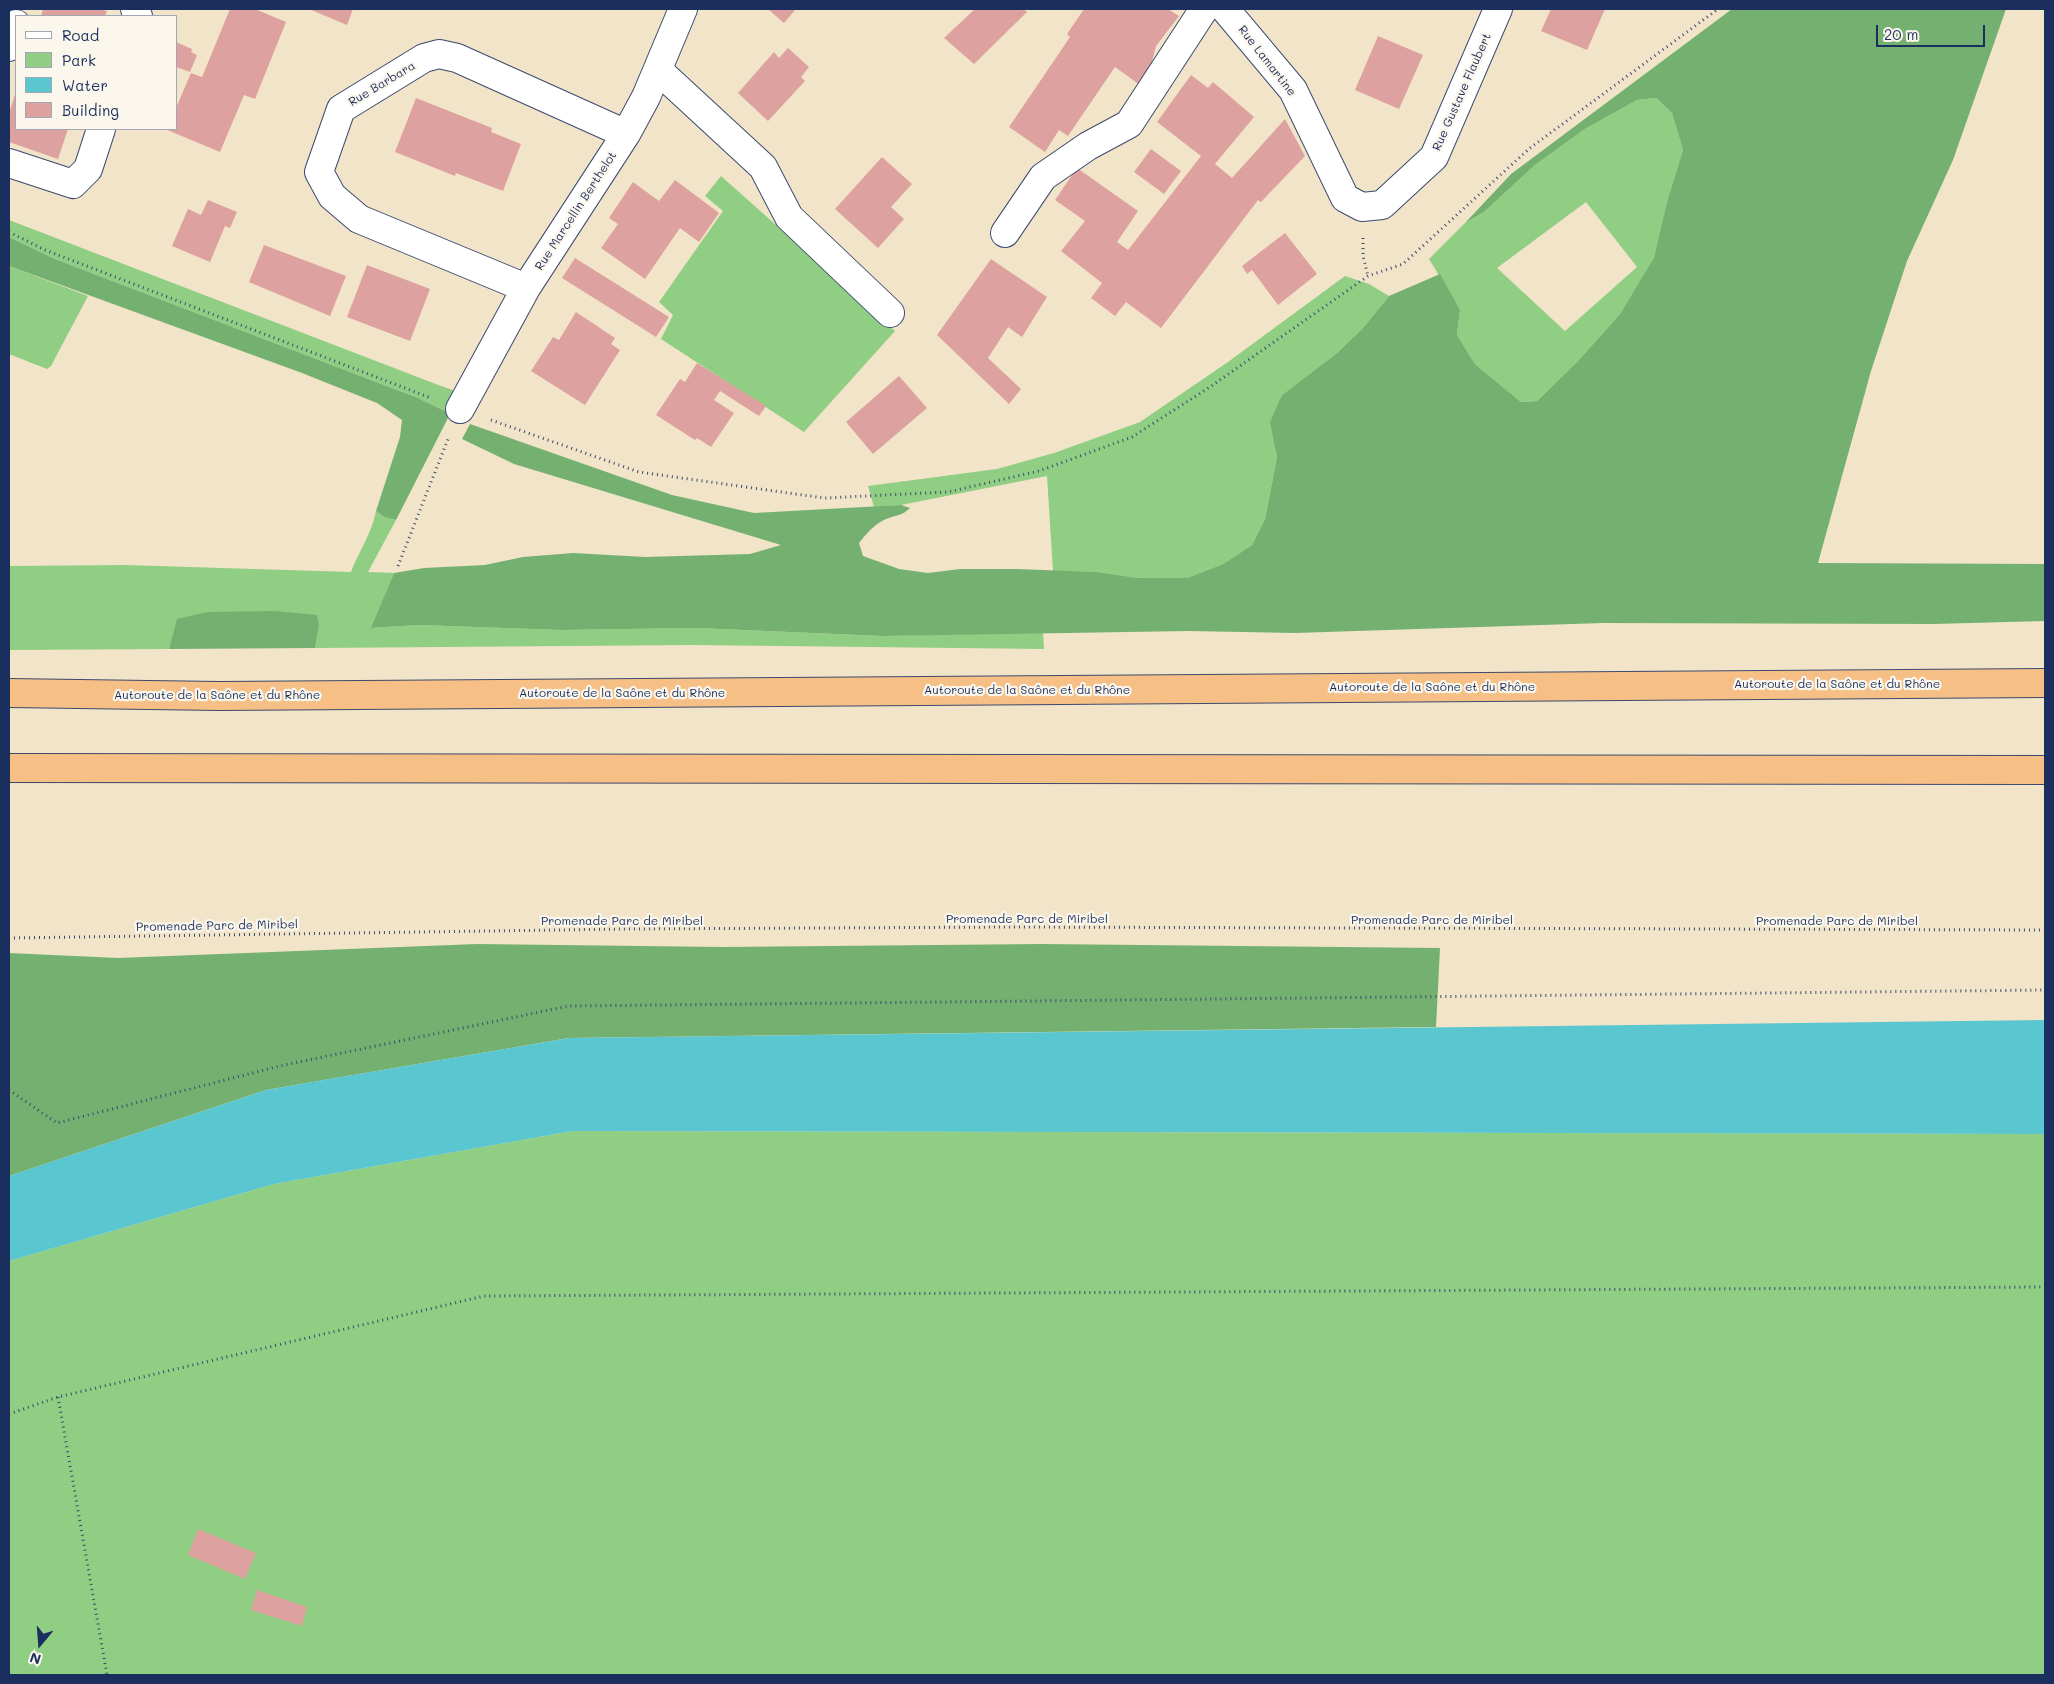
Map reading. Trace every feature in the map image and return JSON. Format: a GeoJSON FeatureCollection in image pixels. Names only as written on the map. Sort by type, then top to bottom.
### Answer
{"type":"FeatureCollection","features":[{"type":"Feature","properties":{"kind":"highway","name":"Autoroute de la Saône et du Rhône"},"geometry":{"type":"LineString","coordinates":[[9,693],[219,696],[2045,683]]}},
{"type":"Feature","properties":{"kind":"highway"},"geometry":{"type":"LineString","coordinates":[[9,768],[2045,770]]}},
{"type":"Feature","properties":{"kind":"street","name":"Rue Marcellin Berthelot"},"geometry":{"type":"LineString","coordinates":[[460,409],[526,288],[626,134],[658,70],[683,9]]}},
{"type":"Feature","properties":{"kind":"street"},"geometry":{"type":"LineString","coordinates":[[1005,233],[1043,176],[1088,146],[1129,124],[1204,9]]}},
{"type":"Feature","properties":{"kind":"street","name":"Rue Lamartine"},"geometry":{"type":"LineString","coordinates":[[1225,9],[1293,90],[1345,198]]}},
{"type":"Feature","properties":{"kind":"street","name":"Rue Gustave Flaubert"},"geometry":{"type":"LineString","coordinates":[[1345,198],[1362,207],[1382,205],[1434,157],[1498,9]]}},
{"type":"Feature","properties":{"kind":"street"},"geometry":{"type":"LineString","coordinates":[[9,47],[15,27]]}},
{"type":"Feature","properties":{"kind":"street","name":"Rue Barbara"},"geometry":{"type":"LineString","coordinates":[[526,288],[359,219],[332,196],[319,172],[341,109],[417,62],[439,54],[457,58],[626,134]]}},
{"type":"Feature","properties":{"kind":"street"},"geometry":{"type":"LineString","coordinates":[[658,70],[762,167],[789,217],[890,313]]}},
{"type":"Feature","properties":{"kind":"street"},"geometry":{"type":"LineString","coordinates":[[9,163],[73,184],[88,169],[101,130]]}},
{"type":"Feature","properties":{"kind":"path"},"geometry":{"type":"LineString","coordinates":[[398,566],[460,409]]}},
{"type":"Feature","properties":{"kind":"path","name":"Promenade Parc de Miribel"},"geometry":{"type":"LineString","coordinates":[[9,938],[1001,927],[2045,930]]}},
{"type":"Feature","properties":{"kind":"path"},"geometry":{"type":"LineString","coordinates":[[9,1090],[57,1123],[284,1065],[569,1006],[2045,990]]}},
{"type":"Feature","properties":{"kind":"path"},"geometry":{"type":"LineString","coordinates":[[9,1414],[58,1397],[484,1296],[2045,1287]]}},
{"type":"Feature","properties":{"kind":"path"},"geometry":{"type":"LineString","coordinates":[[58,1397],[107,1675]]}},
{"type":"Feature","properties":{"kind":"green space"},"geometry":{"type":"Polygon","coordinates":[[[1732,9],[2006,9],[1953,160],[1907,261],[1871,371],[1818,563],[2045,564],[2045,621],[1933,624],[1603,623],[1295,633],[1189,631],[882,636],[696,628],[561,630],[419,625],[371,628],[394,573],[424,568],[485,565],[523,557],[573,553],[645,557],[750,554],[781,545],[514,464],[462,439],[470,424],[672,495],[754,513],[901,505],[910,508],[902,514],[880,522],[859,543],[863,556],[899,569],[928,573],[960,569],[1016,569],[1097,572],[1139,578],[1187,578],[1223,564],[1252,545],[1265,519],[1277,457],[1270,422],[1282,395],[1337,353],[1363,328],[1389,296],[1440,274],[1460,310],[1457,335],[1475,364],[1521,402],[1537,401],[1578,361],[1620,314],[1654,258],[1668,198],[1683,150],[1672,113],[1656,98],[1637,100],[1585,129],[1535,165],[1484,212],[1465,223],[1511,174],[1732,9]]]}},
{"type":"Feature","properties":{"kind":"green space"},"geometry":{"type":"Polygon","coordinates":[[[1656,98],[1672,113],[1683,150],[1668,198],[1655,258],[1620,314],[1578,361],[1537,401],[1521,402],[1475,364],[1457,335],[1460,310],[1429,259],[1465,223],[1484,212],[1535,165],[1585,129],[1637,100],[1656,98]],[[1586,202],[1497,268],[1565,331],[1637,267],[1586,202]]]}},
{"type":"Feature","properties":{"kind":"green space"},"geometry":{"type":"Polygon","coordinates":[[[721,176],[895,331],[804,432],[661,339],[673,315],[659,302],[723,211],[705,196],[721,176]]]}},
{"type":"Feature","properties":{"kind":"green space"},"geometry":{"type":"Polygon","coordinates":[[[9,220],[459,392],[449,413],[418,398],[55,259],[9,237],[9,220]]]}},
{"type":"Feature","properties":{"kind":"green space"},"geometry":{"type":"Polygon","coordinates":[[[9,237],[55,259],[418,398],[449,413],[396,520],[384,517],[376,511],[400,437],[402,420],[377,403],[302,373],[9,266],[9,237]]]}},
{"type":"Feature","properties":{"kind":"green space"},"geometry":{"type":"Polygon","coordinates":[[[9,266],[88,296],[51,366],[47,369],[9,354],[9,266]]]}},
{"type":"Feature","properties":{"kind":"green space"},"geometry":{"type":"Polygon","coordinates":[[[1345,276],[1369,284],[1389,296],[1363,328],[1337,353],[1282,395],[1275,444],[1277,457],[1265,519],[1252,545],[1223,564],[1187,578],[1139,578],[1097,572],[1053,571],[1047,476],[901,505],[874,507],[868,486],[997,469],[1054,453],[1140,422],[1228,362],[1345,276]]]}},
{"type":"Feature","properties":{"kind":"green space"},"geometry":{"type":"Polygon","coordinates":[[[376,511],[384,517],[396,520],[368,572],[394,573],[372,628],[419,625],[561,630],[696,628],[882,636],[1043,632],[1044,649],[693,645],[315,648],[319,626],[178,619],[169,649],[9,650],[9,566],[125,565],[351,572],[376,511]]]}},
{"type":"Feature","properties":{"kind":"green space"},"geometry":{"type":"Polygon","coordinates":[[[275,611],[317,615],[319,626],[315,648],[169,649],[177,619],[207,612],[275,611]]]}},
{"type":"Feature","properties":{"kind":"green space"},"geometry":{"type":"Polygon","coordinates":[[[477,944],[723,947],[1042,944],[1440,948],[1436,1027],[569,1038],[266,1090],[9,1176],[9,953],[118,958],[477,944]]]}},
{"type":"Feature","properties":{"kind":"green space"},"geometry":{"type":"Polygon","coordinates":[[[573,1131],[2045,1134],[2045,1675],[9,1675],[9,1261],[274,1184],[573,1131]]]}},
{"type":"Feature","properties":{"kind":"water"},"geometry":{"type":"Polygon","coordinates":[[[2045,1020],[2045,1134],[573,1131],[274,1184],[9,1261],[9,1176],[266,1090],[569,1038],[2045,1020]]]}},
{"type":"Feature","properties":{"kind":"building"},"geometry":{"type":"Polygon","coordinates":[[[43,9],[100,9],[107,11],[105,15],[41,15],[43,9]]]}},
{"type":"Feature","properties":{"kind":"building"},"geometry":{"type":"Polygon","coordinates":[[[230,9],[255,9],[286,22],[255,99],[244,95],[220,152],[167,130],[178,130],[178,103],[191,73],[202,77],[230,9]]]}},
{"type":"Feature","properties":{"kind":"building"},"geometry":{"type":"Polygon","coordinates":[[[309,9],[353,9],[347,25],[309,9]]]}},
{"type":"Feature","properties":{"kind":"building"},"geometry":{"type":"Polygon","coordinates":[[[768,9],[796,9],[784,23],[768,9]]]}},
{"type":"Feature","properties":{"kind":"building"},"geometry":{"type":"Polygon","coordinates":[[[975,9],[1023,9],[1027,12],[974,64],[944,38],[975,9]]]}},
{"type":"Feature","properties":{"kind":"building"},"geometry":{"type":"Polygon","coordinates":[[[1084,9],[1168,9],[1179,16],[1156,46],[1149,73],[1140,85],[1115,67],[1068,136],[1059,130],[1045,152],[1009,127],[1070,37],[1067,34],[1084,9]]]}},
{"type":"Feature","properties":{"kind":"building"},"geometry":{"type":"Polygon","coordinates":[[[1551,9],[1605,9],[1587,50],[1541,31],[1551,9]]]}},
{"type":"Feature","properties":{"kind":"building"},"geometry":{"type":"Polygon","coordinates":[[[1378,36],[1423,55],[1399,109],[1355,90],[1378,36]]]}},
{"type":"Feature","properties":{"kind":"building"},"geometry":{"type":"Polygon","coordinates":[[[178,43],[192,49],[191,52],[197,55],[190,72],[178,68],[178,43]]]}},
{"type":"Feature","properties":{"kind":"building"},"geometry":{"type":"Polygon","coordinates":[[[788,48],[809,67],[801,77],[805,81],[768,121],[738,93],[774,52],[779,58],[788,48]]]}},
{"type":"Feature","properties":{"kind":"building"},"geometry":{"type":"Polygon","coordinates":[[[1191,75],[1208,88],[1213,82],[1254,117],[1215,164],[1232,178],[1285,119],[1305,156],[1261,202],[1258,200],[1161,328],[1126,302],[1115,316],[1091,298],[1102,283],[1061,251],[1085,221],[1055,200],[1077,168],[1138,211],[1117,242],[1128,250],[1201,156],[1157,122],[1191,75]]]}},
{"type":"Feature","properties":{"kind":"building"},"geometry":{"type":"Polygon","coordinates":[[[15,94],[15,130],[68,130],[58,159],[9,142],[9,113],[15,94]]]}},
{"type":"Feature","properties":{"kind":"building"},"geometry":{"type":"Polygon","coordinates":[[[416,98],[492,128],[491,132],[521,144],[503,191],[456,173],[455,176],[395,152],[416,98]]]}},
{"type":"Feature","properties":{"kind":"building"},"geometry":{"type":"Polygon","coordinates":[[[1151,149],[1181,171],[1164,194],[1134,172],[1151,149]]]}},
{"type":"Feature","properties":{"kind":"building"},"geometry":{"type":"Polygon","coordinates":[[[882,157],[912,184],[891,207],[904,219],[878,248],[835,209],[882,157]]]}},
{"type":"Feature","properties":{"kind":"building"},"geometry":{"type":"Polygon","coordinates":[[[675,180],[719,213],[699,242],[680,228],[645,279],[601,248],[618,224],[609,218],[633,182],[659,201],[675,180]]]}},
{"type":"Feature","properties":{"kind":"building"},"geometry":{"type":"Polygon","coordinates":[[[208,200],[237,212],[230,228],[225,226],[210,262],[172,246],[188,209],[201,215],[208,200]]]}},
{"type":"Feature","properties":{"kind":"building"},"geometry":{"type":"Polygon","coordinates":[[[1285,233],[1317,274],[1278,305],[1252,270],[1247,274],[1242,266],[1285,233]]]}},
{"type":"Feature","properties":{"kind":"building"},"geometry":{"type":"Polygon","coordinates":[[[264,245],[346,276],[330,316],[249,282],[264,245]]]}},
{"type":"Feature","properties":{"kind":"building"},"geometry":{"type":"Polygon","coordinates":[[[575,258],[669,317],[656,337],[562,278],[575,258]]]}},
{"type":"Feature","properties":{"kind":"building"},"geometry":{"type":"Polygon","coordinates":[[[991,259],[1047,297],[1022,337],[1008,327],[988,358],[1021,389],[1009,404],[937,335],[991,259]]]}},
{"type":"Feature","properties":{"kind":"building"},"geometry":{"type":"Polygon","coordinates":[[[367,265],[430,289],[410,341],[347,317],[367,265]]]}},
{"type":"Feature","properties":{"kind":"building"},"geometry":{"type":"Polygon","coordinates":[[[576,312],[615,338],[611,344],[620,350],[585,405],[531,371],[553,337],[559,340],[576,312]]]}},
{"type":"Feature","properties":{"kind":"building"},"geometry":{"type":"Polygon","coordinates":[[[697,363],[766,406],[759,416],[720,391],[714,400],[734,413],[711,447],[697,438],[695,440],[656,415],[680,379],[685,382],[697,363]]]}},
{"type":"Feature","properties":{"kind":"building"},"geometry":{"type":"Polygon","coordinates":[[[899,376],[927,408],[873,454],[846,422],[899,376]]]}},
{"type":"Feature","properties":{"kind":"building"},"geometry":{"type":"Polygon","coordinates":[[[198,1529],[256,1553],[245,1579],[188,1555],[198,1529]]]}},
{"type":"Feature","properties":{"kind":"building"},"geometry":{"type":"Polygon","coordinates":[[[257,1590],[307,1607],[302,1626],[251,1610],[257,1590]]]}}]}
